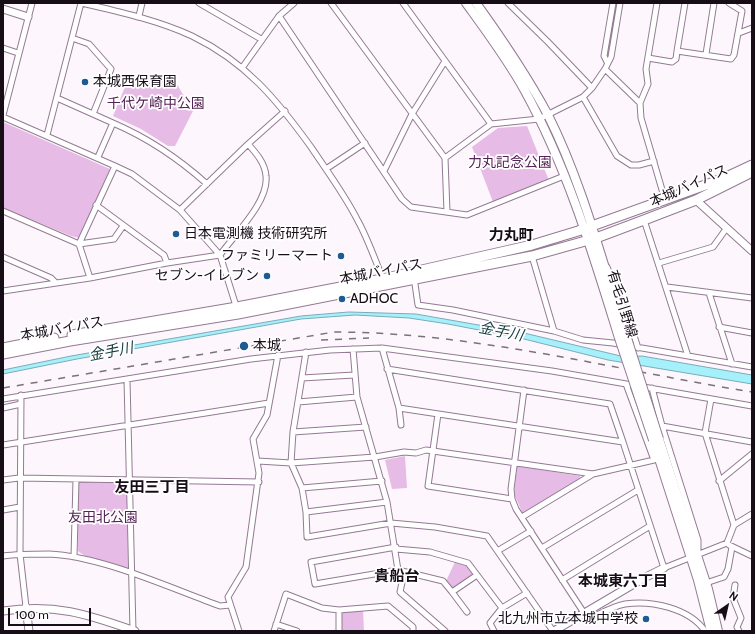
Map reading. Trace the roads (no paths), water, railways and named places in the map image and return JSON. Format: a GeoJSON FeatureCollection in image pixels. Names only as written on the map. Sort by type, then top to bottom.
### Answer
{"type":"FeatureCollection","features":[{"type":"Feature","properties":{"kind":"highway","name":"本城バイパス"},"geometry":{"type":"LineString","coordinates":[[414,276],[532,245],[588,227],[722,179],[752,165]]}},
{"type":"Feature","properties":{"kind":"highway","name":"本城バイパス"},"geometry":{"type":"LineString","coordinates":[[3,354],[414,276],[532,256],[592,239],[644,220],[696,200],[752,172]]}},
{"type":"Feature","properties":{"kind":"highway","name":"本城バイパス"},"geometry":{"type":"LineString","coordinates":[[3,348],[237,310]]}},
{"type":"Feature","properties":{"kind":"main road","name":"有毛引野線"},"geometry":{"type":"LineString","coordinates":[[466,3],[477,6],[516,61],[548,116],[573,174],[622,337],[656,439],[698,555],[718,631]]}},
{"type":"Feature","properties":{"kind":"main road","name":"有毛引野線"},"geometry":{"type":"LineString","coordinates":[[477,6],[539,119],[588,227]]}},
{"type":"Feature","properties":{"kind":"main road","name":"有毛引野線"},"geometry":{"type":"LineString","coordinates":[[592,239],[601,258],[622,337]]}},
{"type":"Feature","properties":{"kind":"main road","name":"有毛引野線"},"geometry":{"type":"LineString","coordinates":[[656,439],[656,460],[698,580],[711,631]]}},
{"type":"Feature","properties":{"kind":"street"},"geometry":{"type":"LineString","coordinates":[[32,3],[3,116],[98,157],[132,174],[180,210],[220,255],[237,310]]}},
{"type":"Feature","properties":{"kind":"street"},"geometry":{"type":"LineString","coordinates":[[47,135],[82,3],[139,16],[194,37],[220,51],[258,80],[285,111],[326,169],[359,222],[384,282]]}},
{"type":"Feature","properties":{"kind":"street"},"geometry":{"type":"LineString","coordinates":[[139,16],[142,3]]}},
{"type":"Feature","properties":{"kind":"street"},"geometry":{"type":"LineString","coordinates":[[199,3],[261,39]]}},
{"type":"Feature","properties":{"kind":"street"},"geometry":{"type":"LineString","coordinates":[[242,68],[261,39],[279,16],[294,3]]}},
{"type":"Feature","properties":{"kind":"street"},"geometry":{"type":"LineString","coordinates":[[331,3],[445,158],[447,212]]}},
{"type":"Feature","properties":{"kind":"street"},"geometry":{"type":"LineString","coordinates":[[403,3],[491,124]]}},
{"type":"Feature","properties":{"kind":"street"},"geometry":{"type":"LineString","coordinates":[[508,3],[592,88]]}},
{"type":"Feature","properties":{"kind":"street"},"geometry":{"type":"LineString","coordinates":[[607,62],[604,56],[613,3]]}},
{"type":"Feature","properties":{"kind":"street"},"geometry":{"type":"LineString","coordinates":[[445,158],[491,124],[539,119],[548,116],[583,97],[592,88],[611,57],[620,3]]}},
{"type":"Feature","properties":{"kind":"street"},"geometry":{"type":"LineString","coordinates":[[657,3],[646,69],[648,84],[640,103],[641,118],[665,200]]}},
{"type":"Feature","properties":{"kind":"street"},"geometry":{"type":"LineString","coordinates":[[648,58],[672,62],[676,59],[685,3]]}},
{"type":"Feature","properties":{"kind":"street"},"geometry":{"type":"LineString","coordinates":[[706,54],[714,3]]}},
{"type":"Feature","properties":{"kind":"street"},"geometry":{"type":"LineString","coordinates":[[677,51],[731,58],[734,55],[742,12],[729,3]]}},
{"type":"Feature","properties":{"kind":"street"},"geometry":{"type":"LineString","coordinates":[[3,9],[28,17]]}},
{"type":"Feature","properties":{"kind":"street"},"geometry":{"type":"LineString","coordinates":[[279,16],[402,199],[411,207],[467,215],[564,176]]}},
{"type":"Feature","properties":{"kind":"street"},"geometry":{"type":"LineString","coordinates":[[739,33],[752,28]]}},
{"type":"Feature","properties":{"kind":"street"},"geometry":{"type":"LineString","coordinates":[[72,38],[89,44],[111,69],[93,114]]}},
{"type":"Feature","properties":{"kind":"street"},"geometry":{"type":"LineString","coordinates":[[3,48],[18,53]]}},
{"type":"Feature","properties":{"kind":"street"},"geometry":{"type":"LineString","coordinates":[[384,171],[412,114],[445,61]]}},
{"type":"Feature","properties":{"kind":"street"},"geometry":{"type":"LineString","coordinates":[[605,69],[640,103]]}},
{"type":"Feature","properties":{"kind":"street"},"geometry":{"type":"LineString","coordinates":[[583,97],[617,156],[631,165],[639,165],[654,161]]}},
{"type":"Feature","properties":{"kind":"street"},"geometry":{"type":"LineString","coordinates":[[57,98],[140,134],[168,153],[207,184]]}},
{"type":"Feature","properties":{"kind":"street"},"geometry":{"type":"LineString","coordinates":[[180,210],[248,144],[285,111]]}},
{"type":"Feature","properties":{"kind":"street"},"geometry":{"type":"LineString","coordinates":[[98,157],[113,123]]}},
{"type":"Feature","properties":{"kind":"street"},"geometry":{"type":"LineString","coordinates":[[326,169],[365,143]]}},
{"type":"Feature","properties":{"kind":"street"},"geometry":{"type":"LineString","coordinates":[[3,291],[55,282],[90,278],[167,263],[220,255],[259,203],[265,190],[266,176],[262,163],[248,144]]}},
{"type":"Feature","properties":{"kind":"street"},"geometry":{"type":"LineString","coordinates":[[90,278],[79,244],[115,166]]}},
{"type":"Feature","properties":{"kind":"street"},"geometry":{"type":"LineString","coordinates":[[696,200],[726,229],[752,251]]}},
{"type":"Feature","properties":{"kind":"street"},"geometry":{"type":"LineString","coordinates":[[96,205],[164,256],[167,263]]}},
{"type":"Feature","properties":{"kind":"street"},"geometry":{"type":"LineString","coordinates":[[3,212],[79,244],[114,239],[123,226]]}},
{"type":"Feature","properties":{"kind":"street"},"geometry":{"type":"LineString","coordinates":[[644,220],[667,287],[688,356]]}},
{"type":"Feature","properties":{"kind":"street"},"geometry":{"type":"LineString","coordinates":[[659,263],[713,247],[726,229]]}},
{"type":"Feature","properties":{"kind":"street"},"geometry":{"type":"LineString","coordinates":[[532,256],[554,331]]}},
{"type":"Feature","properties":{"kind":"street"},"geometry":{"type":"LineString","coordinates":[[3,257],[51,278],[55,282]]}},
{"type":"Feature","properties":{"kind":"street"},"geometry":{"type":"LineString","coordinates":[[601,258],[610,272],[638,348]]}},
{"type":"Feature","properties":{"kind":"street"},"geometry":{"type":"LineString","coordinates":[[414,276],[418,305],[453,310],[554,331],[583,340],[752,367]]}},
{"type":"Feature","properties":{"kind":"street"},"geometry":{"type":"LineString","coordinates":[[667,287],[752,298]]}},
{"type":"Feature","properties":{"kind":"street"},"geometry":{"type":"LineString","coordinates":[[709,293],[732,364]]}},
{"type":"Feature","properties":{"kind":"street"},"geometry":{"type":"LineString","coordinates":[[719,327],[752,333]]}},
{"type":"Feature","properties":{"kind":"street"},"geometry":{"type":"LineString","coordinates":[[382,348],[399,408],[401,425]]}},
{"type":"Feature","properties":{"kind":"street"},"geometry":{"type":"LineString","coordinates":[[3,399],[278,355],[382,348],[536,369],[752,406]]}},
{"type":"Feature","properties":{"kind":"street"},"geometry":{"type":"LineString","coordinates":[[353,349],[357,397],[387,502],[396,548],[398,570]]}},
{"type":"Feature","properties":{"kind":"street"},"geometry":{"type":"LineString","coordinates":[[306,352],[293,432],[291,463],[302,488],[306,512],[306,537],[391,523],[434,527],[487,536],[499,550],[554,631],[584,612],[664,568],[727,543],[734,525],[752,514]]}},
{"type":"Feature","properties":{"kind":"street"},"geometry":{"type":"LineString","coordinates":[[239,631],[228,597],[246,567],[259,482],[258,461],[253,439],[267,415],[278,355]]}},
{"type":"Feature","properties":{"kind":"street"},"geometry":{"type":"LineString","coordinates":[[387,369],[610,404],[664,568]]}},
{"type":"Feature","properties":{"kind":"street"},"geometry":{"type":"LineString","coordinates":[[302,378],[354,375]]}},
{"type":"Feature","properties":{"kind":"street"},"geometry":{"type":"LineString","coordinates":[[3,611],[26,608],[58,609],[90,615],[134,631],[127,426],[127,379]]}},
{"type":"Feature","properties":{"kind":"street"},"geometry":{"type":"LineString","coordinates":[[258,461],[291,463],[374,457],[404,452],[416,453],[426,450],[433,450],[592,474],[630,467],[656,460],[626,384]]}},
{"type":"Feature","properties":{"kind":"street"},"geometry":{"type":"LineString","coordinates":[[652,388],[662,426],[698,540],[698,555]]}},
{"type":"Feature","properties":{"kind":"street"},"geometry":{"type":"LineString","coordinates":[[524,390],[510,489],[512,499],[562,580],[584,612],[593,617],[624,604],[658,605],[676,610],[692,619],[705,631]]}},
{"type":"Feature","properties":{"kind":"street"},"geometry":{"type":"LineString","coordinates":[[21,395],[20,554],[29,631]]}},
{"type":"Feature","properties":{"kind":"street"},"geometry":{"type":"LineString","coordinates":[[298,402],[357,397]]}},
{"type":"Feature","properties":{"kind":"street"},"geometry":{"type":"LineString","coordinates":[[711,399],[705,433],[734,525]]}},
{"type":"Feature","properties":{"kind":"street"},"geometry":{"type":"LineString","coordinates":[[3,445],[269,403]]}},
{"type":"Feature","properties":{"kind":"street"},"geometry":{"type":"LineString","coordinates":[[3,408],[21,404]]}},
{"type":"Feature","properties":{"kind":"street"},"geometry":{"type":"LineString","coordinates":[[399,408],[623,442]]}},
{"type":"Feature","properties":{"kind":"street"},"geometry":{"type":"LineString","coordinates":[[438,414],[428,486],[512,499]]}},
{"type":"Feature","properties":{"kind":"street"},"geometry":{"type":"LineString","coordinates":[[662,426],[752,442]]}},
{"type":"Feature","properties":{"kind":"street"},"geometry":{"type":"LineString","coordinates":[[293,432],[366,427]]}},
{"type":"Feature","properties":{"kind":"street"},"geometry":{"type":"LineString","coordinates":[[719,481],[752,454]]}},
{"type":"Feature","properties":{"kind":"street"},"geometry":{"type":"LineString","coordinates":[[522,517],[592,474]]}},
{"type":"Feature","properties":{"kind":"street"},"geometry":{"type":"LineString","coordinates":[[3,480],[20,478],[259,482]]}},
{"type":"Feature","properties":{"kind":"street"},"geometry":{"type":"LineString","coordinates":[[74,558],[76,479]]}},
{"type":"Feature","properties":{"kind":"street"},"geometry":{"type":"LineString","coordinates":[[302,488],[382,481]]}},
{"type":"Feature","properties":{"kind":"street"},"geometry":{"type":"LineString","coordinates":[[542,548],[638,490]]}},
{"type":"Feature","properties":{"kind":"street"},"geometry":{"type":"LineString","coordinates":[[306,512],[387,502]]}},
{"type":"Feature","properties":{"kind":"street"},"geometry":{"type":"LineString","coordinates":[[3,510],[20,507]]}},
{"type":"Feature","properties":{"kind":"street"},"geometry":{"type":"LineString","coordinates":[[562,580],[650,526]]}},
{"type":"Feature","properties":{"kind":"street"},"geometry":{"type":"LineString","coordinates":[[499,550],[531,531]]}},
{"type":"Feature","properties":{"kind":"street"},"geometry":{"type":"LineString","coordinates":[[727,543],[732,547],[752,556]]}},
{"type":"Feature","properties":{"kind":"street"},"geometry":{"type":"LineString","coordinates":[[706,583],[724,577],[728,569],[732,547]]}},
{"type":"Feature","properties":{"kind":"street"},"geometry":{"type":"LineString","coordinates":[[467,612],[443,581],[404,573],[398,570],[315,584],[311,562],[396,548],[430,552],[468,563],[502,608]]}},
{"type":"Feature","properties":{"kind":"street"},"geometry":{"type":"LineString","coordinates":[[3,556],[20,554],[50,554],[98,563],[220,606],[230,605]]}},
{"type":"Feature","properties":{"kind":"street"},"geometry":{"type":"LineString","coordinates":[[404,573],[400,592],[445,631]]}},
{"type":"Feature","properties":{"kind":"street"},"geometry":{"type":"LineString","coordinates":[[452,592],[477,575]]}},
{"type":"Feature","properties":{"kind":"street"},"geometry":{"type":"LineString","coordinates":[[735,586],[733,598],[741,618],[737,626],[740,631]]}},
{"type":"Feature","properties":{"kind":"street"},"geometry":{"type":"LineString","coordinates":[[494,631],[490,623],[502,608],[527,593]]}},
{"type":"Feature","properties":{"kind":"street"},"geometry":{"type":"LineString","coordinates":[[274,631],[286,594],[322,608],[339,610],[388,606],[412,627],[413,631]]}},
{"type":"Feature","properties":{"kind":"street"},"geometry":{"type":"LineString","coordinates":[[339,610],[339,631]]}},
{"type":"Feature","properties":{"kind":"street"},"geometry":{"type":"LineString","coordinates":[[276,624],[297,631]]}},
{"type":"Feature","properties":{"kind":"water","name":"金手川"},"geometry":{"type":"Polygon","coordinates":[[[349,312],[416,314],[524,333],[625,357],[642,356],[752,375],[752,384],[608,360],[520,338],[448,324],[409,318],[355,315],[301,319],[77,359],[3,374],[3,370],[71,356],[301,316],[349,312]]]}},
{"type":"Feature","properties":{"kind":"railway"},"geometry":{"type":"LineString","coordinates":[[3,388],[334,332],[439,338],[491,345],[752,392]]}},
{"type":"Feature","properties":{"kind":"railway"},"geometry":{"type":"LineString","coordinates":[[321,340],[369,338]]}},
{"type":"Feature","properties":{"kind":"place","name":"本城西保育園"},"geometry":{"type":"Point","coordinates":[85,82]}},
{"type":"Feature","properties":{"kind":"place","name":"日本電測機 技術研究所"},"geometry":{"type":"Point","coordinates":[176,234]}},
{"type":"Feature","properties":{"kind":"place","name":"ファミリーマート"},"geometry":{"type":"Point","coordinates":[341,256]}},
{"type":"Feature","properties":{"kind":"place","name":"セブン-イレブン"},"geometry":{"type":"Point","coordinates":[267,276]}},
{"type":"Feature","properties":{"kind":"place","name":"ADHOC"},"geometry":{"type":"Point","coordinates":[342,299]}},
{"type":"Feature","properties":{"kind":"place","name":"本城"},"geometry":{"type":"Point","coordinates":[244,346]}},
{"type":"Feature","properties":{"kind":"place","name":"北九州市立本城中学校"},"geometry":{"type":"Point","coordinates":[646,619]}},
{"type":"Feature","properties":{"kind":"district","name":"力丸町"},"geometry":{"type":"Point","coordinates":[511,236]}},
{"type":"Feature","properties":{"kind":"district","name":"友田三丁目"},"geometry":{"type":"Point","coordinates":[152,488]}},
{"type":"Feature","properties":{"kind":"district","name":"貴船台"},"geometry":{"type":"Point","coordinates":[397,577]}},
{"type":"Feature","properties":{"kind":"district","name":"本城東六丁目"},"geometry":{"type":"Point","coordinates":[623,582]}},
{"type":"Feature","properties":{"kind":"park label","name":"千代ケ崎中公園"},"geometry":{"type":"Point","coordinates":[156,104]}},
{"type":"Feature","properties":{"kind":"park label","name":"力丸記念公園"},"geometry":{"type":"Point","coordinates":[510,163]}},
{"type":"Feature","properties":{"kind":"park label","name":"友田北公園"},"geometry":{"type":"Point","coordinates":[103,518]}}]}
